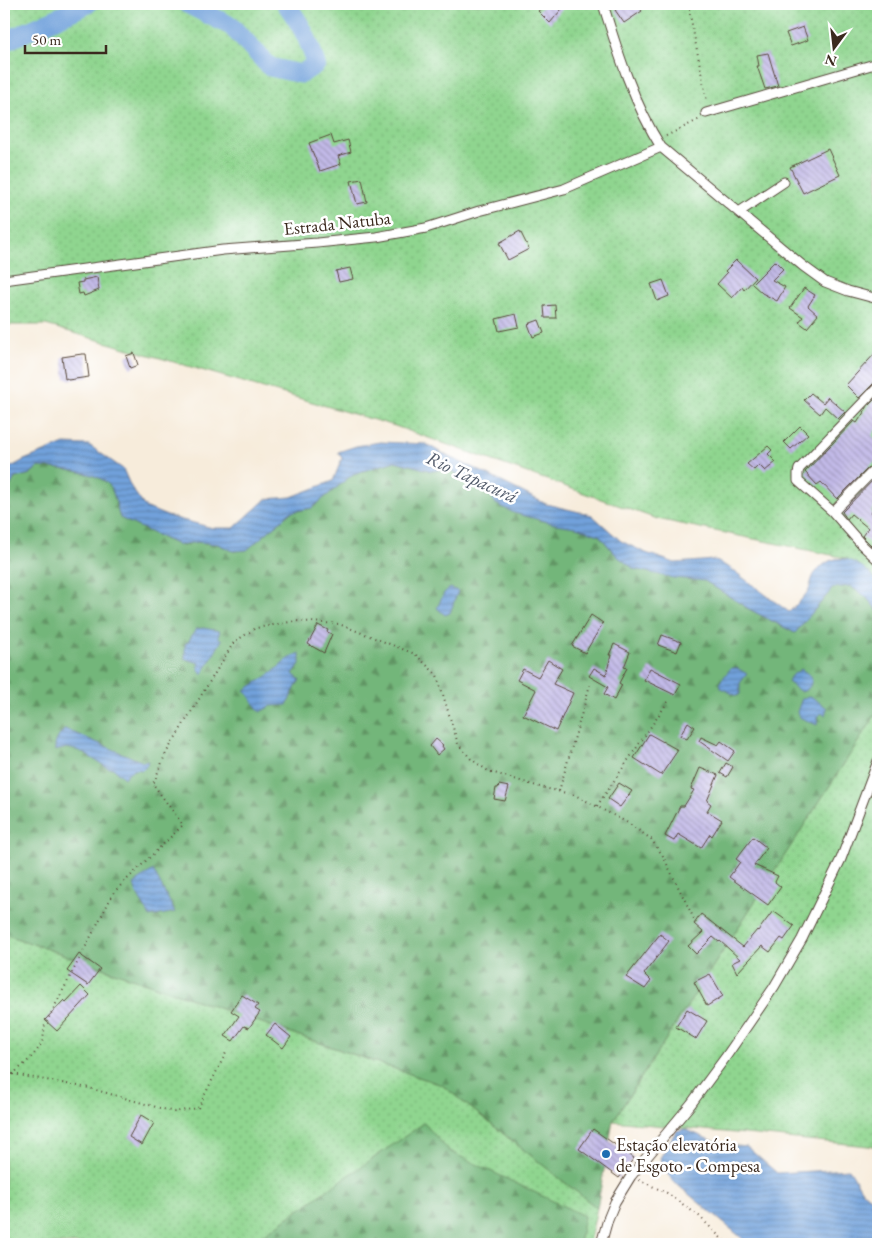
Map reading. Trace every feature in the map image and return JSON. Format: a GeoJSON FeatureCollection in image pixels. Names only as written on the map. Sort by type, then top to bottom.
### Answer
{"type":"FeatureCollection","features":[{"type":"Feature","properties":{"kind":"street"},"geometry":{"type":"LineString","coordinates":[[602,4],[622,62],[649,128],[661,147],[803,266],[825,282],[848,291],[878,299]]}},
{"type":"Feature","properties":{"kind":"street"},"geometry":{"type":"LineString","coordinates":[[706,113],[878,63]]}},
{"type":"Feature","properties":{"kind":"street","name":"Estrada Natuba"},"geometry":{"type":"LineString","coordinates":[[4,280],[223,250],[376,237],[426,228],[479,211],[564,189],[661,147]]}},
{"type":"Feature","properties":{"kind":"street"},"geometry":{"type":"LineString","coordinates":[[739,212],[784,182]]}},
{"type":"Feature","properties":{"kind":"street"},"geometry":{"type":"LineString","coordinates":[[878,387],[799,469],[798,473],[798,480],[833,512],[862,545],[878,559]]}},
{"type":"Feature","properties":{"kind":"street"},"geometry":{"type":"LineString","coordinates":[[833,512],[878,466]]}},
{"type":"Feature","properties":{"kind":"street"},"geometry":{"type":"LineString","coordinates":[[601,1244],[615,1202],[631,1176],[725,1058],[774,987],[802,939],[841,859],[878,761]]}},
{"type":"Feature","properties":{"kind":"path"},"geometry":{"type":"LineString","coordinates":[[661,147],[667,135],[704,117],[708,104],[688,4]]}},
{"type":"Feature","properties":{"kind":"path"},"geometry":{"type":"LineString","coordinates":[[4,1080],[36,1052],[42,1041],[45,1025],[114,892],[183,824],[153,784],[166,753],[234,642],[256,628],[296,621],[340,624],[415,654],[437,675],[458,744],[471,760],[488,771],[575,795],[628,823],[651,839],[663,856],[696,923]]}},
{"type":"Feature","properties":{"kind":"path"},"geometry":{"type":"LineString","coordinates":[[560,791],[590,685]]}},
{"type":"Feature","properties":{"kind":"path"},"geometry":{"type":"LineString","coordinates":[[597,806],[669,700]]}},
{"type":"Feature","properties":{"kind":"path"},"geometry":{"type":"LineString","coordinates":[[13,1074],[89,1088],[174,1112],[198,1108],[227,1050]]}},
{"type":"Feature","properties":{"kind":"path"},"geometry":{"type":"LineString","coordinates":[[631,1176],[667,1193],[699,1216],[727,1244]]}},
{"type":"Feature","properties":{"kind":"green space"},"geometry":{"type":"Polygon","coordinates":[[[4,4],[878,4],[878,593],[846,558],[657,519],[395,426],[46,325],[4,325],[4,4]]]}},
{"type":"Feature","properties":{"kind":"green space"},"geometry":{"type":"Polygon","coordinates":[[[395,461],[432,471],[447,468],[489,493],[599,535],[617,556],[705,581],[749,609],[795,633],[833,588],[850,586],[866,597],[878,611],[878,711],[613,1121],[597,1208],[442,1085],[4,934],[4,496],[15,478],[30,474],[38,467],[89,474],[106,482],[111,488],[120,518],[178,545],[197,542],[218,544],[233,551],[246,550],[291,512],[312,508],[353,474],[395,461]]]}},
{"type":"Feature","properties":{"kind":"green space"},"geometry":{"type":"Polygon","coordinates":[[[878,711],[878,1147],[613,1121],[878,711]]]}},
{"type":"Feature","properties":{"kind":"green space"},"geometry":{"type":"Polygon","coordinates":[[[4,934],[442,1085],[597,1208],[589,1244],[4,1244],[4,934]]]}},
{"type":"Feature","properties":{"kind":"green space"},"geometry":{"type":"Polygon","coordinates":[[[424,1123],[449,1151],[584,1216],[579,1244],[250,1244],[424,1123]]]}},
{"type":"Feature","properties":{"kind":"water","name":"Rio Tapacurá"},"geometry":{"type":"Polygon","coordinates":[[[380,442],[426,444],[546,504],[592,515],[621,541],[646,553],[675,563],[714,560],[730,568],[789,612],[806,594],[815,573],[823,565],[840,558],[848,559],[863,568],[878,581],[878,611],[866,597],[850,586],[833,588],[795,633],[749,609],[705,581],[673,578],[634,569],[617,556],[599,535],[576,527],[555,524],[514,513],[496,504],[489,493],[447,468],[432,471],[395,461],[353,474],[312,508],[291,512],[247,550],[233,551],[218,544],[197,542],[178,545],[120,518],[111,488],[106,482],[89,474],[38,467],[30,474],[15,478],[4,496],[4,471],[24,460],[64,444],[89,445],[123,469],[131,487],[145,507],[167,516],[213,528],[234,528],[266,499],[291,497],[333,481],[342,458],[338,452],[356,446],[380,442]]]}},
{"type":"Feature","properties":{"kind":"water"},"geometry":{"type":"Polygon","coordinates":[[[450,588],[458,591],[450,613],[445,615],[437,608],[444,593],[450,588]]]}},
{"type":"Feature","properties":{"kind":"water"},"geometry":{"type":"Polygon","coordinates":[[[203,628],[220,631],[218,637],[222,640],[202,675],[198,668],[200,663],[185,659],[185,644],[196,629],[203,628]]]}},
{"type":"Feature","properties":{"kind":"water"},"geometry":{"type":"Polygon","coordinates":[[[300,653],[300,664],[293,674],[300,680],[287,705],[271,706],[260,712],[245,690],[272,673],[288,659],[300,653]]]}},
{"type":"Feature","properties":{"kind":"water"},"geometry":{"type":"Polygon","coordinates":[[[731,668],[737,668],[747,674],[740,683],[740,694],[737,696],[721,688],[720,682],[731,668]]]}},
{"type":"Feature","properties":{"kind":"water"},"geometry":{"type":"Polygon","coordinates":[[[801,669],[811,676],[811,682],[806,690],[801,692],[788,682],[790,677],[801,669]]]}},
{"type":"Feature","properties":{"kind":"water"},"geometry":{"type":"Polygon","coordinates":[[[809,697],[827,708],[825,715],[821,713],[818,717],[817,725],[799,717],[797,712],[802,698],[809,697]]]}},
{"type":"Feature","properties":{"kind":"water"},"geometry":{"type":"Polygon","coordinates":[[[65,729],[143,762],[148,761],[147,765],[142,770],[136,769],[132,771],[124,778],[113,768],[108,768],[80,751],[67,748],[55,751],[56,741],[65,729]]]}},
{"type":"Feature","properties":{"kind":"water"},"geometry":{"type":"Polygon","coordinates":[[[153,870],[175,912],[150,917],[139,897],[134,884],[153,870]]]}},
{"type":"Feature","properties":{"kind":"water"},"geometry":{"type":"Polygon","coordinates":[[[685,1129],[710,1140],[728,1145],[747,1147],[777,1173],[849,1169],[863,1192],[878,1201],[878,1244],[749,1244],[674,1182],[663,1168],[660,1158],[676,1131],[685,1129]]]}},
{"type":"Feature","properties":{"kind":"building"},"geometry":{"type":"Polygon","coordinates":[[[546,4],[566,4],[550,23],[538,11],[546,4]]]}},
{"type":"Feature","properties":{"kind":"building"},"geometry":{"type":"Polygon","coordinates":[[[624,4],[637,4],[642,11],[624,23],[615,10],[624,4]]]}},
{"type":"Feature","properties":{"kind":"building"},"geometry":{"type":"Polygon","coordinates":[[[803,27],[808,40],[791,46],[786,33],[803,27]]]}},
{"type":"Feature","properties":{"kind":"building"},"geometry":{"type":"Polygon","coordinates":[[[768,53],[778,86],[765,89],[757,66],[759,66],[757,55],[768,53]]]}},
{"type":"Feature","properties":{"kind":"building"},"geometry":{"type":"Polygon","coordinates":[[[331,135],[334,144],[348,140],[351,152],[338,156],[341,164],[320,171],[309,143],[331,135]]]}},
{"type":"Feature","properties":{"kind":"building"},"geometry":{"type":"Polygon","coordinates":[[[828,149],[840,175],[803,193],[790,167],[828,149]]]}},
{"type":"Feature","properties":{"kind":"building"},"geometry":{"type":"Polygon","coordinates":[[[362,179],[367,202],[357,204],[351,181],[362,179]]]}},
{"type":"Feature","properties":{"kind":"building"},"geometry":{"type":"Polygon","coordinates":[[[520,231],[529,249],[508,260],[499,243],[520,231]]]}},
{"type":"Feature","properties":{"kind":"building"},"geometry":{"type":"Polygon","coordinates":[[[736,260],[755,278],[744,290],[742,287],[732,298],[717,284],[727,273],[725,271],[736,260]]]}},
{"type":"Feature","properties":{"kind":"building"},"geometry":{"type":"Polygon","coordinates":[[[775,261],[783,269],[772,280],[785,287],[777,301],[762,293],[752,284],[775,261]]]}},
{"type":"Feature","properties":{"kind":"building"},"geometry":{"type":"Polygon","coordinates":[[[350,268],[353,279],[339,282],[336,271],[350,268]]]}},
{"type":"Feature","properties":{"kind":"building"},"geometry":{"type":"Polygon","coordinates":[[[97,277],[99,290],[84,296],[83,293],[79,294],[77,283],[97,277]]]}},
{"type":"Feature","properties":{"kind":"building"},"geometry":{"type":"Polygon","coordinates":[[[663,280],[669,296],[657,301],[651,284],[663,280]]]}},
{"type":"Feature","properties":{"kind":"building"},"geometry":{"type":"Polygon","coordinates":[[[804,288],[815,295],[808,306],[818,315],[807,328],[799,322],[803,317],[790,308],[804,288]]]}},
{"type":"Feature","properties":{"kind":"building"},"geometry":{"type":"Polygon","coordinates":[[[555,305],[556,318],[545,318],[544,306],[555,305]]]}},
{"type":"Feature","properties":{"kind":"building"},"geometry":{"type":"Polygon","coordinates":[[[516,314],[519,327],[499,331],[496,319],[516,314]]]}},
{"type":"Feature","properties":{"kind":"building"},"geometry":{"type":"Polygon","coordinates":[[[539,320],[544,333],[533,337],[528,324],[539,320]]]}},
{"type":"Feature","properties":{"kind":"building"},"geometry":{"type":"Polygon","coordinates":[[[878,350],[878,381],[859,398],[846,385],[878,350]]]}},
{"type":"Feature","properties":{"kind":"building"},"geometry":{"type":"Polygon","coordinates":[[[134,353],[138,365],[130,368],[126,356],[134,353]]]}},
{"type":"Feature","properties":{"kind":"building"},"geometry":{"type":"Polygon","coordinates":[[[86,354],[89,377],[65,379],[62,357],[86,354]]]}},
{"type":"Feature","properties":{"kind":"building"},"geometry":{"type":"Polygon","coordinates":[[[811,393],[823,403],[828,397],[845,412],[838,419],[825,407],[820,414],[804,400],[811,393]]]}},
{"type":"Feature","properties":{"kind":"building"},"geometry":{"type":"Polygon","coordinates":[[[878,396],[878,427],[872,435],[878,441],[878,460],[837,499],[821,482],[817,485],[805,472],[854,421],[857,423],[868,406],[878,396]]]}},
{"type":"Feature","properties":{"kind":"building"},"geometry":{"type":"Polygon","coordinates":[[[800,426],[808,434],[791,449],[784,442],[800,426]]]}},
{"type":"Feature","properties":{"kind":"building"},"geometry":{"type":"Polygon","coordinates":[[[768,446],[772,450],[768,454],[776,462],[765,471],[759,465],[754,470],[747,464],[768,446]]]}},
{"type":"Feature","properties":{"kind":"building"},"geometry":{"type":"Polygon","coordinates":[[[878,475],[878,504],[871,512],[878,518],[878,548],[876,550],[862,536],[868,528],[851,514],[847,519],[842,512],[878,475]]]}},
{"type":"Feature","properties":{"kind":"building"},"geometry":{"type":"Polygon","coordinates":[[[591,615],[603,623],[585,653],[572,646],[591,615]]]}},
{"type":"Feature","properties":{"kind":"building"},"geometry":{"type":"Polygon","coordinates":[[[318,625],[332,634],[324,653],[308,644],[318,625]]]}},
{"type":"Feature","properties":{"kind":"building"},"geometry":{"type":"Polygon","coordinates":[[[662,635],[681,642],[677,652],[658,645],[662,635]]]}},
{"type":"Feature","properties":{"kind":"building"},"geometry":{"type":"Polygon","coordinates":[[[614,644],[630,652],[624,667],[627,668],[619,683],[622,685],[614,700],[604,694],[608,687],[589,676],[594,668],[606,675],[611,655],[609,655],[614,644]]]}},
{"type":"Feature","properties":{"kind":"building"},"geometry":{"type":"Polygon","coordinates":[[[548,660],[562,669],[553,684],[573,693],[556,731],[523,715],[536,690],[517,680],[523,669],[538,677],[548,660]]]}},
{"type":"Feature","properties":{"kind":"building"},"geometry":{"type":"Polygon","coordinates":[[[650,668],[681,684],[675,695],[644,680],[650,668]]]}},
{"type":"Feature","properties":{"kind":"building"},"geometry":{"type":"Polygon","coordinates":[[[688,722],[695,727],[687,739],[680,736],[688,722]]]}},
{"type":"Feature","properties":{"kind":"building"},"geometry":{"type":"Polygon","coordinates":[[[649,734],[678,750],[661,775],[634,758],[649,734]]]}},
{"type":"Feature","properties":{"kind":"building"},"geometry":{"type":"Polygon","coordinates":[[[701,737],[718,745],[721,741],[735,751],[728,761],[699,741],[701,737]]]}},
{"type":"Feature","properties":{"kind":"building"},"geometry":{"type":"Polygon","coordinates":[[[436,739],[443,745],[444,749],[437,755],[430,746],[436,739]]]}},
{"type":"Feature","properties":{"kind":"building"},"geometry":{"type":"Polygon","coordinates":[[[726,763],[733,767],[727,777],[720,773],[726,763]]]}},
{"type":"Feature","properties":{"kind":"building"},"geometry":{"type":"Polygon","coordinates":[[[700,768],[718,775],[707,801],[711,804],[707,811],[722,820],[712,836],[710,834],[701,848],[678,834],[674,841],[665,836],[680,806],[684,806],[694,790],[691,789],[700,768]]]}},
{"type":"Feature","properties":{"kind":"building"},"geometry":{"type":"Polygon","coordinates":[[[619,783],[632,791],[620,807],[608,799],[619,783]]]}},
{"type":"Feature","properties":{"kind":"building"},"geometry":{"type":"Polygon","coordinates":[[[499,785],[509,787],[505,801],[494,799],[496,788],[499,785]]]}},
{"type":"Feature","properties":{"kind":"building"},"geometry":{"type":"Polygon","coordinates":[[[753,837],[767,848],[754,865],[778,876],[775,882],[781,887],[768,905],[729,877],[740,862],[736,859],[753,837]]]}},
{"type":"Feature","properties":{"kind":"building"},"geometry":{"type":"Polygon","coordinates":[[[773,911],[794,926],[784,940],[781,938],[770,952],[762,946],[737,973],[732,963],[740,959],[713,937],[696,954],[688,946],[703,932],[694,924],[701,914],[743,947],[773,911]]]}},
{"type":"Feature","properties":{"kind":"building"},"geometry":{"type":"Polygon","coordinates":[[[660,934],[669,941],[644,974],[651,981],[645,989],[626,977],[660,934]]]}},
{"type":"Feature","properties":{"kind":"building"},"geometry":{"type":"Polygon","coordinates":[[[79,954],[100,969],[88,985],[67,971],[79,954]]]}},
{"type":"Feature","properties":{"kind":"building"},"geometry":{"type":"Polygon","coordinates":[[[710,974],[723,996],[707,1006],[694,982],[710,974]]]}},
{"type":"Feature","properties":{"kind":"building"},"geometry":{"type":"Polygon","coordinates":[[[81,986],[90,995],[57,1031],[45,1020],[81,986]]]}},
{"type":"Feature","properties":{"kind":"building"},"geometry":{"type":"Polygon","coordinates":[[[242,995],[258,1005],[255,1009],[260,1012],[249,1028],[244,1026],[233,1041],[225,1036],[239,1016],[231,1011],[242,995]]]}},
{"type":"Feature","properties":{"kind":"building"},"geometry":{"type":"Polygon","coordinates":[[[687,1009],[707,1021],[696,1039],[676,1027],[687,1009]]]}},
{"type":"Feature","properties":{"kind":"building"},"geometry":{"type":"Polygon","coordinates":[[[275,1024],[291,1037],[283,1048],[266,1035],[275,1024]]]}},
{"type":"Feature","properties":{"kind":"building"},"geometry":{"type":"Polygon","coordinates":[[[141,1115],[154,1123],[142,1145],[129,1137],[141,1115]]]}},
{"type":"Feature","properties":{"kind":"building","name":"Estação elevatória de Esgoto - Compesa"},"geometry":{"type":"Polygon","coordinates":[[[593,1129],[634,1158],[619,1178],[579,1149],[593,1129]]]}},
{"type":"Feature","properties":{"kind":"waterway"},"geometry":{"type":"LineString","coordinates":[[4,42],[88,4]]}},
{"type":"Feature","properties":{"kind":"waterway"},"geometry":{"type":"LineString","coordinates":[[187,4],[231,26],[270,67],[301,74],[316,64],[304,32],[286,4]]}},
{"type":"Feature","properties":{"kind":"place","name":"Estação elevatória de Esgoto - Compesa"},"geometry":{"type":"Point","coordinates":[606,1154]}}]}
